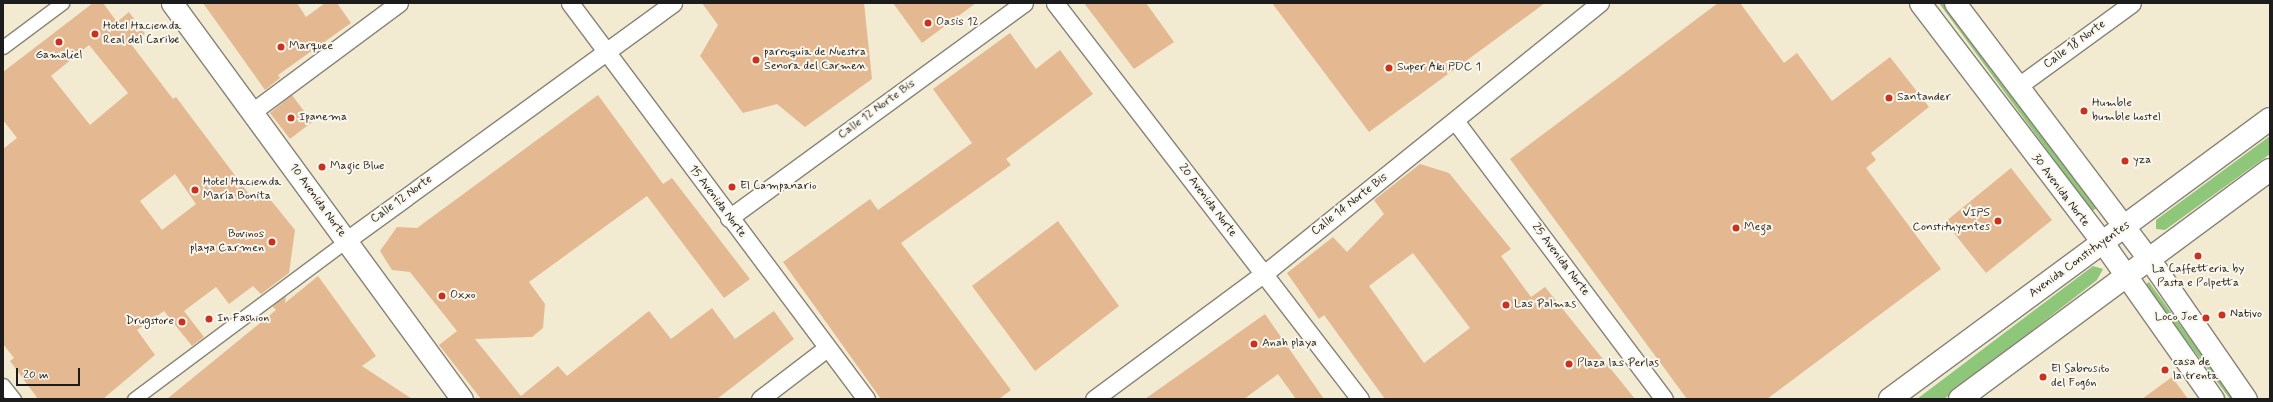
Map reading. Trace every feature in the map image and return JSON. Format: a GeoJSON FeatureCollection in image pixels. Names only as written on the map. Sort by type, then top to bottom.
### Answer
{"type":"FeatureCollection","features":[{"type":"Feature","properties":{"kind":"main road","name":"Avenida Constituyentes"},"geometry":{"type":"LineString","coordinates":[[1890,399],[2270,119]]}},
{"type":"Feature","properties":{"kind":"main road"},"geometry":{"type":"LineString","coordinates":[[1960,399],[2270,170]]}},
{"type":"Feature","properties":{"kind":"street"},"geometry":{"type":"LineString","coordinates":[[3,47],[62,3]]}},
{"type":"Feature","properties":{"kind":"street","name":"10 Avenida Norte"},"geometry":{"type":"LineString","coordinates":[[172,3],[462,399]]}},
{"type":"Feature","properties":{"kind":"street"},"geometry":{"type":"LineString","coordinates":[[252,112],[399,3]]}},
{"type":"Feature","properties":{"kind":"street","name":"15 Avenida Norte"},"geometry":{"type":"LineString","coordinates":[[570,3],[729,218],[866,399]]}},
{"type":"Feature","properties":{"kind":"street","name":"Calle 12 Norte"},"geometry":{"type":"LineString","coordinates":[[134,399],[347,240],[673,3]]}},
{"type":"Feature","properties":{"kind":"street","name":"Calle 12 Norte Bis"},"geometry":{"type":"LineString","coordinates":[[729,218],[1024,3]]}},
{"type":"Feature","properties":{"kind":"street","name":"20 Avenida Norte"},"geometry":{"type":"LineString","coordinates":[[1056,3],[1360,399]]}},
{"type":"Feature","properties":{"kind":"street","name":"Calle 14 Norte Bis"},"geometry":{"type":"LineString","coordinates":[[1094,399],[1263,274],[1456,122],[1600,3]]}},
{"type":"Feature","properties":{"kind":"street","name":"30 Avenida Norte"},"geometry":{"type":"LineString","coordinates":[[1920,3],[2102,243],[2213,399]]}},
{"type":"Feature","properties":{"kind":"street"},"geometry":{"type":"LineString","coordinates":[[1955,3],[2017,88],[2148,259],[2246,399]]}},
{"type":"Feature","properties":{"kind":"street","name":"Calle 18 Norte"},"geometry":{"type":"LineString","coordinates":[[2017,88],[2132,3]]}},
{"type":"Feature","properties":{"kind":"street","name":"25 Avenida Norte"},"geometry":{"type":"LineString","coordinates":[[1456,122],[1664,399]]}},
{"type":"Feature","properties":{"kind":"street"},"geometry":{"type":"LineString","coordinates":[[760,399],[827,348]]}},
{"type":"Feature","properties":{"kind":"street"},"geometry":{"type":"LineString","coordinates":[[3,385],[14,399]]}},
{"type":"Feature","properties":{"kind":"green space"},"geometry":{"type":"Polygon","coordinates":[[[1939,3],[1944,3],[2097,208],[2092,211],[1939,3]]]}},
{"type":"Feature","properties":{"kind":"green space"},"geometry":{"type":"Polygon","coordinates":[[[2270,136],[2270,154],[2165,230],[2156,229],[2156,220],[2270,136]]]}},
{"type":"Feature","properties":{"kind":"green space"},"geometry":{"type":"Polygon","coordinates":[[[2093,266],[2103,269],[2097,280],[1944,399],[1917,399],[2093,266]]]}},
{"type":"Feature","properties":{"kind":"green space"},"geometry":{"type":"Polygon","coordinates":[[[2149,282],[2234,399],[2230,399],[2145,285],[2149,282]]]}},
{"type":"Feature","properties":{"kind":"building"},"geometry":{"type":"Polygon","coordinates":[[[93,3],[103,3],[117,22],[129,12],[145,34],[131,44],[173,99],[176,97],[255,202],[265,193],[295,230],[289,273],[261,294],[253,286],[229,304],[216,287],[184,311],[204,337],[192,346],[164,311],[137,330],[155,355],[103,399],[38,399],[10,361],[14,358],[3,344],[3,149],[17,138],[3,120],[3,72],[93,3]],[[89,45],[51,76],[90,125],[128,93],[89,45]],[[175,174],[140,201],[162,230],[196,204],[175,174]]]}},
{"type":"Feature","properties":{"kind":"building"},"geometry":{"type":"Polygon","coordinates":[[[203,3],[297,3],[306,17],[325,3],[337,3],[351,23],[278,75],[280,78],[265,90],[203,3]]]}},
{"type":"Feature","properties":{"kind":"building"},"geometry":{"type":"Polygon","coordinates":[[[702,3],[864,3],[872,79],[805,127],[777,104],[743,113],[700,56],[718,25],[702,3]]]}},
{"type":"Feature","properties":{"kind":"building","name":"Oasis 12"},"geometry":{"type":"Polygon","coordinates":[[[893,3],[976,3],[922,43],[893,3]]]}},
{"type":"Feature","properties":{"kind":"building"},"geometry":{"type":"Polygon","coordinates":[[[1084,3],[1146,3],[1174,42],[1134,69],[1084,3]]]}},
{"type":"Feature","properties":{"kind":"building","name":"Super Aki PDC 1"},"geometry":{"type":"Polygon","coordinates":[[[1272,3],[1545,3],[1369,132],[1272,3]]]}},
{"type":"Feature","properties":{"kind":"building","name":"Mega"},"geometry":{"type":"Polygon","coordinates":[[[1718,3],[1740,3],[1784,63],[1797,53],[1832,101],[1890,57],[1929,107],[1871,153],[1876,160],[1866,168],[1941,269],[1767,399],[1687,399],[1510,159],[1718,3]]]}},
{"type":"Feature","properties":{"kind":"building"},"geometry":{"type":"Polygon","coordinates":[[[1010,33],[1036,69],[1060,50],[1093,94],[1006,159],[1011,165],[901,243],[1011,390],[999,399],[881,399],[783,262],[870,199],[878,210],[972,143],[933,89],[1010,33]]]}},
{"type":"Feature","properties":{"kind":"building","name":"Ipanema"},"geometry":{"type":"Polygon","coordinates":[[[292,95],[312,122],[290,139],[270,113],[292,95]]]}},
{"type":"Feature","properties":{"kind":"building"},"geometry":{"type":"Polygon","coordinates":[[[598,95],[663,184],[672,178],[750,279],[724,298],[647,196],[529,282],[545,304],[543,328],[532,337],[475,339],[521,396],[558,366],[567,376],[649,311],[671,339],[712,308],[735,339],[774,311],[794,339],[717,399],[481,399],[439,345],[457,331],[410,272],[392,270],[380,251],[397,227],[417,228],[598,95]]]}},
{"type":"Feature","properties":{"kind":"building"},"geometry":{"type":"Polygon","coordinates":[[[1420,164],[1449,173],[1511,249],[1501,256],[1531,297],[1545,287],[1635,399],[1385,399],[1324,315],[1319,319],[1287,273],[1333,237],[1347,252],[1384,214],[1374,200],[1420,164]],[[1413,253],[1369,286],[1424,363],[1470,328],[1413,253]]]}},
{"type":"Feature","properties":{"kind":"building","name":"VIPS Constituyentes"},"geometry":{"type":"Polygon","coordinates":[[[2011,168],[2052,220],[1986,273],[1945,222],[2011,168]]]}},
{"type":"Feature","properties":{"kind":"building"},"geometry":{"type":"Polygon","coordinates":[[[1058,221],[1119,306],[1035,371],[972,286],[1058,221]]]}},
{"type":"Feature","properties":{"kind":"building"},"geometry":{"type":"Polygon","coordinates":[[[318,276],[376,356],[362,366],[412,399],[167,399],[276,310],[272,306],[286,295],[285,303],[318,276]]]}},
{"type":"Feature","properties":{"kind":"building","name":"Anah playa"},"geometry":{"type":"Polygon","coordinates":[[[1265,314],[1324,399],[1296,399],[1278,374],[1244,399],[1145,399],[1265,314]]]}},
{"type":"Feature","properties":{"kind":"building"},"geometry":{"type":"Polygon","coordinates":[[[2172,377],[2188,399],[2142,399],[2172,377]]]}},
{"type":"Feature","properties":{"kind":"place","name":"Oasis 12"},"geometry":{"type":"Point","coordinates":[928,23]}},
{"type":"Feature","properties":{"kind":"place","name":"Hotel Hacienda Real del Caribe"},"geometry":{"type":"Point","coordinates":[95,34]}},
{"type":"Feature","properties":{"kind":"place","name":"Gamaliel"},"geometry":{"type":"Point","coordinates":[59,42]}},
{"type":"Feature","properties":{"kind":"place","name":"Marquee"},"geometry":{"type":"Point","coordinates":[281,47]}},
{"type":"Feature","properties":{"kind":"place","name":"parroquia de Nuestra Senora del Carmen"},"geometry":{"type":"Point","coordinates":[756,60]}},
{"type":"Feature","properties":{"kind":"place","name":"Super Aki PDC 1"},"geometry":{"type":"Point","coordinates":[1389,68]}},
{"type":"Feature","properties":{"kind":"place","name":"Santander"},"geometry":{"type":"Point","coordinates":[1889,98]}},
{"type":"Feature","properties":{"kind":"place","name":"Humble bumble hostel"},"geometry":{"type":"Point","coordinates":[2084,111]}},
{"type":"Feature","properties":{"kind":"place","name":"Ipanema"},"geometry":{"type":"Point","coordinates":[291,118]}},
{"type":"Feature","properties":{"kind":"place","name":"yza"},"geometry":{"type":"Point","coordinates":[2125,161]}},
{"type":"Feature","properties":{"kind":"place","name":"Magic Blue"},"geometry":{"type":"Point","coordinates":[322,167]}},
{"type":"Feature","properties":{"kind":"place","name":"El Campanario"},"geometry":{"type":"Point","coordinates":[732,187]}},
{"type":"Feature","properties":{"kind":"place","name":"Hotel Hacienda María Bonita"},"geometry":{"type":"Point","coordinates":[195,190]}},
{"type":"Feature","properties":{"kind":"place","name":"VIPS Constituyentes"},"geometry":{"type":"Point","coordinates":[1998,221]}},
{"type":"Feature","properties":{"kind":"place","name":"Mega"},"geometry":{"type":"Point","coordinates":[1736,228]}},
{"type":"Feature","properties":{"kind":"place","name":"Bovinos playa Carmen"},"geometry":{"type":"Point","coordinates":[272,242]}},
{"type":"Feature","properties":{"kind":"place","name":"La Caffetteria by Pasta e Polpetta"},"geometry":{"type":"Point","coordinates":[2198,256]}},
{"type":"Feature","properties":{"kind":"place","name":"Oxxo"},"geometry":{"type":"Point","coordinates":[442,296]}},
{"type":"Feature","properties":{"kind":"place","name":"Las Palmas"},"geometry":{"type":"Point","coordinates":[1506,305]}},
{"type":"Feature","properties":{"kind":"place","name":"Nativo"},"geometry":{"type":"Point","coordinates":[2222,315]}},
{"type":"Feature","properties":{"kind":"place","name":"Loco Joe"},"geometry":{"type":"Point","coordinates":[2206,318]}},
{"type":"Feature","properties":{"kind":"place","name":"In Fashion"},"geometry":{"type":"Point","coordinates":[209,319]}},
{"type":"Feature","properties":{"kind":"place","name":"Drugstore"},"geometry":{"type":"Point","coordinates":[182,322]}},
{"type":"Feature","properties":{"kind":"place","name":"Anah playa"},"geometry":{"type":"Point","coordinates":[1254,344]}},
{"type":"Feature","properties":{"kind":"place","name":"Plaza las Perlas"},"geometry":{"type":"Point","coordinates":[1569,364]}},
{"type":"Feature","properties":{"kind":"place","name":"casa de la trenta"},"geometry":{"type":"Point","coordinates":[2165,370]}},
{"type":"Feature","properties":{"kind":"place","name":"El Sabrosito del Fogón"},"geometry":{"type":"Point","coordinates":[2043,377]}}]}
